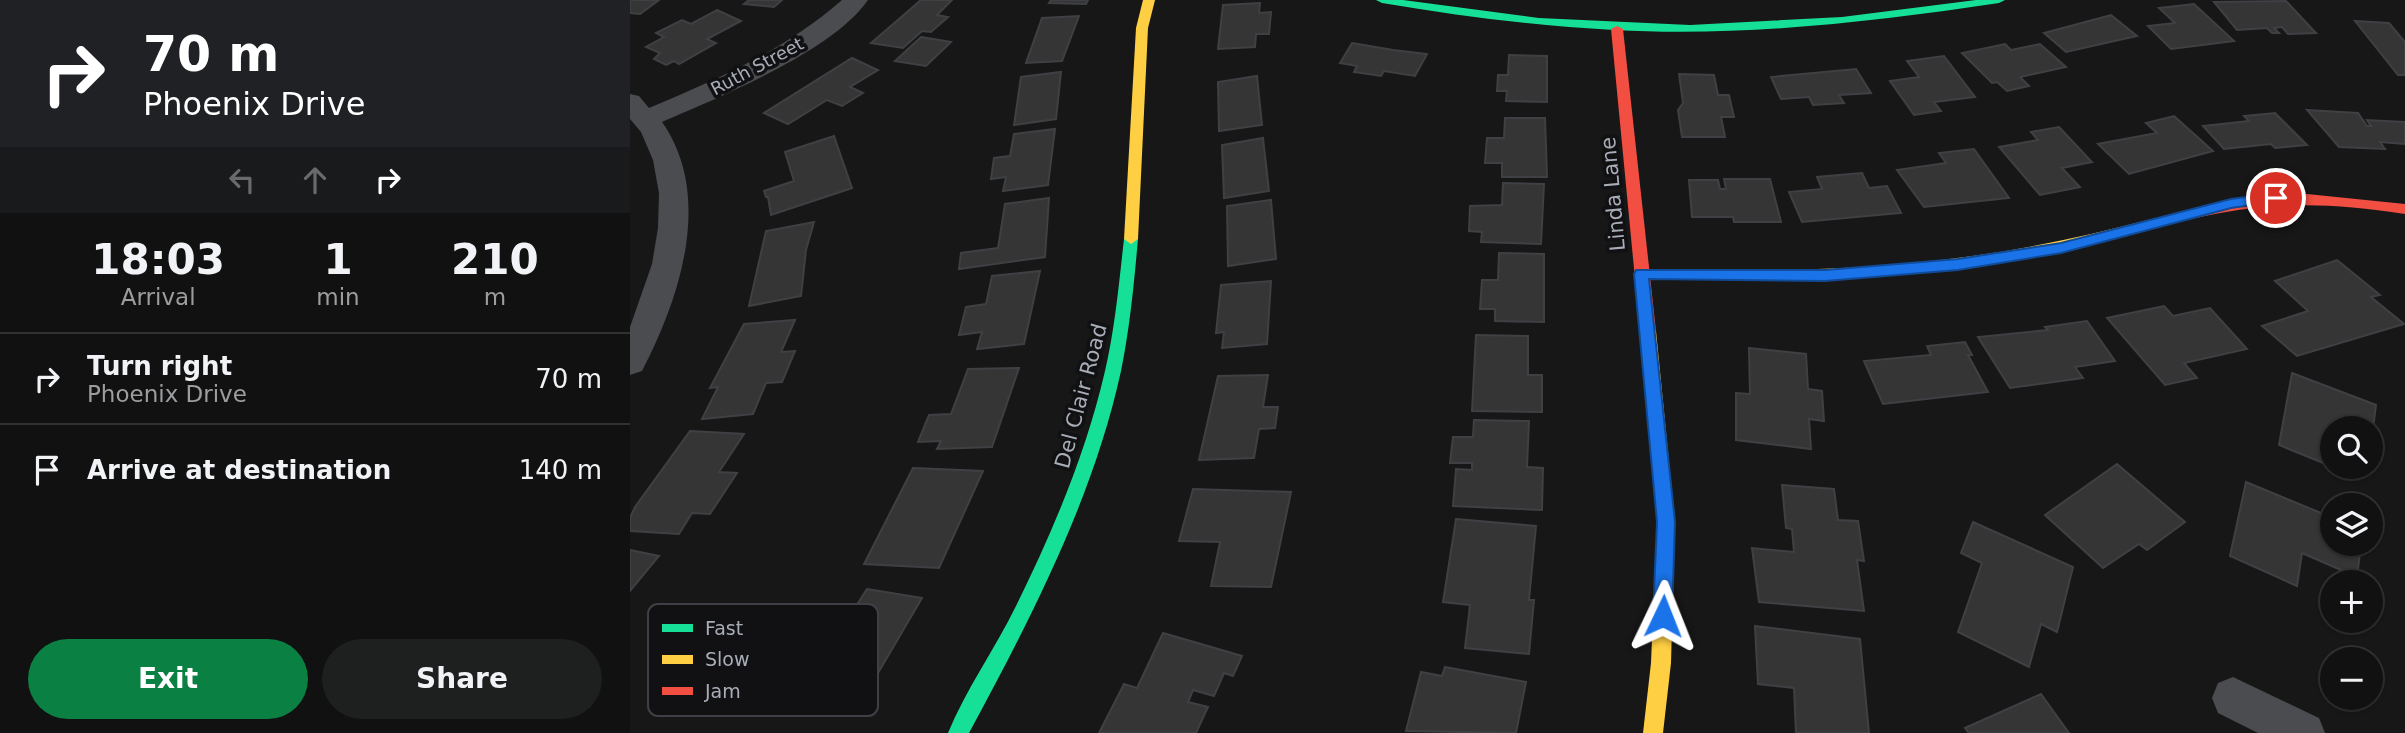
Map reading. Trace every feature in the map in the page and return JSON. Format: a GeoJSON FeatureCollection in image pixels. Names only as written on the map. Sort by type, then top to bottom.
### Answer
{"type":"FeatureCollection","features":[{"type":"Feature","properties":{"kind":"street","name":"Ruth Street"},"geometry":{"type":"LineString","coordinates":[[639,110],[764,66],[825,27],[856,0]]}},
{"type":"Feature","properties":{"kind":"street","name":"Del Clair Road"},"geometry":{"type":"LineString","coordinates":[[958,733],[1005,651],[1056,546],[1091,453],[1118,356],[1129,275],[1142,28],[1149,0]]}},
{"type":"Feature","properties":{"kind":"street"},"geometry":{"type":"LineString","coordinates":[[1382,0],[1478,17],[1617,29],[1700,31],[1787,28],[1919,14],[1999,0]]}},
{"type":"Feature","properties":{"kind":"street","name":"Linda Lane"},"geometry":{"type":"LineString","coordinates":[[1617,29],[1623,67],[1666,522],[1661,663],[1653,733]]}},
{"type":"Feature","properties":{"kind":"street"},"geometry":{"type":"LineString","coordinates":[[630,362],[650,324],[675,228],[671,182],[661,144],[639,110]]}},
{"type":"Feature","properties":{"kind":"street"},"geometry":{"type":"LineString","coordinates":[[1641,274],[1756,277],[1847,275],[1958,265],[2061,248],[2231,203],[2276,198],[2325,198],[2405,209]]}},
{"type":"Feature","properties":{"kind":"street"},"geometry":{"type":"LineString","coordinates":[[2233,698],[2304,733]]}},
{"type":"Feature","properties":{"kind":"building"},"geometry":{"type":"Polygon","coordinates":[[[630,0],[659,0],[640,14],[630,13],[630,0]]]}},
{"type":"Feature","properties":{"kind":"building"},"geometry":{"type":"Polygon","coordinates":[[[749,0],[782,0],[774,7],[744,4],[749,0]]]}},
{"type":"Feature","properties":{"kind":"building"},"geometry":{"type":"Polygon","coordinates":[[[921,0],[952,0],[937,15],[948,17],[931,32],[922,31],[903,48],[871,43],[921,0]]]}},
{"type":"Feature","properties":{"kind":"building"},"geometry":{"type":"Polygon","coordinates":[[[1051,0],[1088,0],[1086,4],[1049,3],[1051,0]]]}},
{"type":"Feature","properties":{"kind":"building"},"geometry":{"type":"Polygon","coordinates":[[[2286,1],[2316,33],[2288,34],[2282,27],[2274,28],[2279,33],[2272,33],[2267,28],[2237,30],[2214,2],[2286,1]]]}},
{"type":"Feature","properties":{"kind":"building"},"geometry":{"type":"Polygon","coordinates":[[[1260,3],[1259,13],[1271,12],[1269,34],[1256,34],[1255,47],[1218,49],[1223,5],[1260,3]]]}},
{"type":"Feature","properties":{"kind":"building"},"geometry":{"type":"Polygon","coordinates":[[[2194,4],[2234,41],[2171,49],[2148,26],[2175,23],[2159,8],[2194,4]]]}},
{"type":"Feature","properties":{"kind":"building"},"geometry":{"type":"Polygon","coordinates":[[[717,10],[741,21],[707,39],[716,43],[679,64],[674,61],[666,65],[654,59],[660,53],[646,47],[664,37],[656,33],[682,20],[691,24],[717,10]]]}},
{"type":"Feature","properties":{"kind":"building"},"geometry":{"type":"Polygon","coordinates":[[[2111,15],[2137,36],[2066,52],[2044,33],[2111,15]]]}},
{"type":"Feature","properties":{"kind":"building"},"geometry":{"type":"Polygon","coordinates":[[[1079,16],[1062,61],[1026,63],[1042,18],[1079,16]]]}},
{"type":"Feature","properties":{"kind":"building"},"geometry":{"type":"Polygon","coordinates":[[[2355,21],[2389,23],[2405,42],[2405,75],[2398,75],[2355,21]]]}},
{"type":"Feature","properties":{"kind":"building"},"geometry":{"type":"Polygon","coordinates":[[[921,37],[951,42],[926,66],[895,61],[921,37]]]}},
{"type":"Feature","properties":{"kind":"building"},"geometry":{"type":"Polygon","coordinates":[[[1352,43],[1427,54],[1415,76],[1384,71],[1381,76],[1354,72],[1357,66],[1340,63],[1352,43]]]}},
{"type":"Feature","properties":{"kind":"building"},"geometry":{"type":"Polygon","coordinates":[[[2005,44],[2011,50],[2040,44],[2066,67],[2020,77],[2029,86],[2007,91],[1997,82],[1992,83],[1962,53],[2005,44]]]}},
{"type":"Feature","properties":{"kind":"building"},"geometry":{"type":"Polygon","coordinates":[[[1509,55],[1547,56],[1547,102],[1506,101],[1507,91],[1497,91],[1498,75],[1508,75],[1509,55]]]}},
{"type":"Feature","properties":{"kind":"building"},"geometry":{"type":"Polygon","coordinates":[[[1944,56],[1975,97],[1934,102],[1941,111],[1914,115],[1890,81],[1919,77],[1907,61],[1944,56]]]}},
{"type":"Feature","properties":{"kind":"building"},"geometry":{"type":"Polygon","coordinates":[[[852,58],[878,70],[850,87],[863,93],[842,106],[827,100],[788,124],[764,113],[852,58]]]}},
{"type":"Feature","properties":{"kind":"building"},"geometry":{"type":"Polygon","coordinates":[[[1856,69],[1871,93],[1839,95],[1844,103],[1813,105],[1809,97],[1781,99],[1771,77],[1856,69]]]}},
{"type":"Feature","properties":{"kind":"building"},"geometry":{"type":"Polygon","coordinates":[[[1061,72],[1056,119],[1014,125],[1021,77],[1061,72]]]}},
{"type":"Feature","properties":{"kind":"building"},"geometry":{"type":"Polygon","coordinates":[[[1679,74],[1714,75],[1718,95],[1729,95],[1734,117],[1721,117],[1725,137],[1682,137],[1678,110],[1683,103],[1679,74]]]}},
{"type":"Feature","properties":{"kind":"building"},"geometry":{"type":"Polygon","coordinates":[[[1257,76],[1262,125],[1219,131],[1218,82],[1257,76]]]}},
{"type":"Feature","properties":{"kind":"building"},"geometry":{"type":"Polygon","coordinates":[[[2307,110],[2358,113],[2367,126],[2371,126],[2367,120],[2405,122],[2405,144],[2380,142],[2385,149],[2339,147],[2307,110]]]}},
{"type":"Feature","properties":{"kind":"building"},"geometry":{"type":"Polygon","coordinates":[[[2275,113],[2307,145],[2275,148],[2271,144],[2224,149],[2203,126],[2249,121],[2244,116],[2275,113]]]}},
{"type":"Feature","properties":{"kind":"building"},"geometry":{"type":"Polygon","coordinates":[[[2174,116],[2213,151],[2129,174],[2098,144],[2157,133],[2146,123],[2174,116]]]}},
{"type":"Feature","properties":{"kind":"building"},"geometry":{"type":"Polygon","coordinates":[[[1505,118],[1545,118],[1547,177],[1502,177],[1502,163],[1485,163],[1487,138],[1504,138],[1505,118]]]}},
{"type":"Feature","properties":{"kind":"building"},"geometry":{"type":"Polygon","coordinates":[[[2059,127],[2092,162],[2062,168],[2080,187],[2040,195],[1999,147],[2038,140],[2031,132],[2059,127]]]}},
{"type":"Feature","properties":{"kind":"building"},"geometry":{"type":"Polygon","coordinates":[[[1055,129],[1048,185],[1003,191],[1006,177],[991,179],[994,158],[1010,156],[1014,134],[1055,129]]]}},
{"type":"Feature","properties":{"kind":"building"},"geometry":{"type":"Polygon","coordinates":[[[834,136],[852,188],[771,215],[768,197],[764,191],[794,181],[785,152],[834,136]]]}},
{"type":"Feature","properties":{"kind":"building"},"geometry":{"type":"Polygon","coordinates":[[[1263,138],[1269,191],[1224,198],[1222,145],[1263,138]]]}},
{"type":"Feature","properties":{"kind":"building"},"geometry":{"type":"Polygon","coordinates":[[[1974,149],[2009,198],[1924,207],[1897,170],[1946,163],[1939,153],[1974,149]]]}},
{"type":"Feature","properties":{"kind":"building"},"geometry":{"type":"Polygon","coordinates":[[[1862,173],[1869,188],[1887,186],[1901,213],[1802,222],[1789,192],[1822,189],[1817,177],[1862,173]]]}},
{"type":"Feature","properties":{"kind":"building"},"geometry":{"type":"Polygon","coordinates":[[[1724,179],[1770,179],[1781,222],[1734,222],[1733,217],[1692,217],[1689,180],[1718,180],[1720,189],[1726,189],[1724,179]]]}},
{"type":"Feature","properties":{"kind":"building"},"geometry":{"type":"Polygon","coordinates":[[[1503,183],[1544,184],[1541,244],[1481,242],[1482,232],[1469,231],[1470,206],[1502,205],[1503,183]]]}},
{"type":"Feature","properties":{"kind":"building"},"geometry":{"type":"Polygon","coordinates":[[[1049,198],[1045,257],[959,269],[961,253],[998,248],[1005,204],[1049,198]]]}},
{"type":"Feature","properties":{"kind":"building"},"geometry":{"type":"Polygon","coordinates":[[[1271,200],[1276,259],[1228,266],[1227,206],[1271,200]]]}},
{"type":"Feature","properties":{"kind":"building"},"geometry":{"type":"Polygon","coordinates":[[[814,222],[806,250],[801,296],[749,306],[766,231],[814,222]]]}},
{"type":"Feature","properties":{"kind":"building"},"geometry":{"type":"Polygon","coordinates":[[[1499,253],[1544,254],[1544,322],[1495,321],[1495,309],[1480,309],[1482,280],[1498,280],[1499,253]]]}},
{"type":"Feature","properties":{"kind":"building"},"geometry":{"type":"Polygon","coordinates":[[[2337,260],[2380,295],[2371,297],[2404,324],[2297,356],[2262,326],[2308,311],[2275,281],[2337,260]]]}},
{"type":"Feature","properties":{"kind":"building"},"geometry":{"type":"Polygon","coordinates":[[[1040,271],[1024,344],[977,349],[982,332],[959,335],[966,307],[986,304],[992,276],[1040,271]]]}},
{"type":"Feature","properties":{"kind":"building"},"geometry":{"type":"Polygon","coordinates":[[[1271,281],[1267,344],[1222,348],[1224,332],[1216,333],[1221,285],[1271,281]]]}},
{"type":"Feature","properties":{"kind":"building"},"geometry":{"type":"Polygon","coordinates":[[[2164,306],[2173,316],[2210,308],[2247,349],[2184,363],[2197,378],[2165,385],[2107,318],[2164,306]]]}},
{"type":"Feature","properties":{"kind":"building"},"geometry":{"type":"Polygon","coordinates":[[[795,320],[781,352],[795,351],[782,382],[766,383],[753,414],[702,419],[718,387],[710,388],[744,324],[795,320]]]}},
{"type":"Feature","properties":{"kind":"building"},"geometry":{"type":"Polygon","coordinates":[[[2087,321],[2115,361],[2075,367],[2083,378],[2010,388],[1978,337],[2048,330],[2045,327],[2087,321]]]}},
{"type":"Feature","properties":{"kind":"building"},"geometry":{"type":"Polygon","coordinates":[[[1476,335],[1528,336],[1528,375],[1542,375],[1542,412],[1472,411],[1476,335]]]}},
{"type":"Feature","properties":{"kind":"building"},"geometry":{"type":"Polygon","coordinates":[[[1965,342],[1972,355],[1968,355],[1988,392],[1883,404],[1864,361],[1931,355],[1927,346],[1965,342]]]}},
{"type":"Feature","properties":{"kind":"building"},"geometry":{"type":"Polygon","coordinates":[[[1749,348],[1806,354],[1808,389],[1822,391],[1824,421],[1809,419],[1811,449],[1736,440],[1736,393],[1750,394],[1749,348]]]}},
{"type":"Feature","properties":{"kind":"building"},"geometry":{"type":"Polygon","coordinates":[[[1019,368],[992,447],[937,449],[941,441],[918,442],[929,415],[951,414],[968,369],[1019,368]]]}},
{"type":"Feature","properties":{"kind":"building"},"geometry":{"type":"Polygon","coordinates":[[[2292,373],[2376,405],[2375,416],[2320,416],[2320,462],[2279,445],[2292,373]]]}},
{"type":"Feature","properties":{"kind":"building"},"geometry":{"type":"Polygon","coordinates":[[[1268,375],[1263,407],[1278,407],[1275,428],[1259,429],[1254,458],[1199,460],[1218,376],[1268,375]]]}},
{"type":"Feature","properties":{"kind":"building"},"geometry":{"type":"Polygon","coordinates":[[[1474,420],[1529,421],[1527,467],[1543,468],[1542,510],[1453,506],[1456,469],[1472,470],[1472,463],[1450,463],[1453,437],[1473,437],[1474,420]]]}},
{"type":"Feature","properties":{"kind":"building"},"geometry":{"type":"Polygon","coordinates":[[[690,431],[744,434],[719,472],[737,473],[710,514],[692,513],[679,534],[630,531],[630,518],[635,507],[690,431]]]}},
{"type":"Feature","properties":{"kind":"building"},"geometry":{"type":"Polygon","coordinates":[[[2117,464],[2185,522],[2147,550],[2139,544],[2103,568],[2045,515],[2117,464]]]}},
{"type":"Feature","properties":{"kind":"building"},"geometry":{"type":"Polygon","coordinates":[[[913,468],[983,471],[939,568],[864,564],[913,468]]]}},
{"type":"Feature","properties":{"kind":"building"},"geometry":{"type":"Polygon","coordinates":[[[2246,482],[2320,513],[2320,556],[2360,556],[2358,570],[2341,570],[2302,553],[2297,586],[2230,556],[2246,482]]]}},
{"type":"Feature","properties":{"kind":"building"},"geometry":{"type":"Polygon","coordinates":[[[1782,485],[1834,489],[1838,520],[1858,521],[1864,561],[1857,560],[1864,611],[1759,602],[1752,548],[1794,552],[1792,529],[1786,528],[1782,485]]]}},
{"type":"Feature","properties":{"kind":"building"},"geometry":{"type":"Polygon","coordinates":[[[1193,489],[1291,492],[1271,587],[1211,586],[1220,542],[1179,541],[1193,489]]]}},
{"type":"Feature","properties":{"kind":"building"},"geometry":{"type":"Polygon","coordinates":[[[1456,519],[1536,526],[1529,600],[1534,600],[1529,654],[1465,648],[1470,605],[1443,602],[1456,519]]]}},
{"type":"Feature","properties":{"kind":"building"},"geometry":{"type":"Polygon","coordinates":[[[1973,522],[2073,567],[2057,632],[2041,624],[2029,667],[1958,632],[1982,563],[1961,553],[1973,522]]]}},
{"type":"Feature","properties":{"kind":"building"},"geometry":{"type":"Polygon","coordinates":[[[630,550],[659,556],[630,591],[630,550]]]}},
{"type":"Feature","properties":{"kind":"building"},"geometry":{"type":"Polygon","coordinates":[[[867,589],[922,598],[878,673],[878,604],[857,604],[867,589]]]}},
{"type":"Feature","properties":{"kind":"building"},"geometry":{"type":"Polygon","coordinates":[[[1755,626],[1860,639],[1869,733],[1796,733],[1794,688],[1758,684],[1755,626]]]}},
{"type":"Feature","properties":{"kind":"building"},"geometry":{"type":"Polygon","coordinates":[[[1163,633],[1242,656],[1233,676],[1224,673],[1214,696],[1193,690],[1188,702],[1208,707],[1196,733],[1099,733],[1124,684],[1137,688],[1163,633]]]}},
{"type":"Feature","properties":{"kind":"building"},"geometry":{"type":"Polygon","coordinates":[[[1445,667],[1526,682],[1516,733],[1406,731],[1421,672],[1442,676],[1445,667]]]}},
{"type":"Feature","properties":{"kind":"building"},"geometry":{"type":"Polygon","coordinates":[[[2041,694],[2069,733],[1969,733],[1965,728],[2041,694]]]}},
{"type":"Feature","properties":{"kind":"traffic: fast"},"geometry":{"type":"LineString","coordinates":[[1382,0],[1539,22],[1690,28],[1842,20],[1999,0]]}},
{"type":"Feature","properties":{"kind":"traffic: fast"},"geometry":{"type":"LineString","coordinates":[[958,733],[1049,556],[1096,434],[1113,371],[1125,306],[1131,239]]}},
{"type":"Feature","properties":{"kind":"traffic: slow"},"geometry":{"type":"LineString","coordinates":[[1131,239],[1142,28],[1149,0]]}},
{"type":"Feature","properties":{"kind":"traffic: slow"},"geometry":{"type":"LineString","coordinates":[[1641,274],[1835,273],[1963,263],[2026,253],[2152,224]]}},
{"type":"Feature","properties":{"kind":"traffic: slow"},"geometry":{"type":"LineString","coordinates":[[1648,331],[1666,522],[1661,663],[1653,733]]}},
{"type":"Feature","properties":{"kind":"traffic: jam"},"geometry":{"type":"LineString","coordinates":[[1617,29],[1648,331]]}},
{"type":"Feature","properties":{"kind":"traffic: jam"},"geometry":{"type":"LineString","coordinates":[[2152,224],[2219,207],[2278,200],[2337,200],[2405,209]]}},
{"type":"Feature","properties":{"kind":"route"},"geometry":{"type":"LineString","coordinates":[[1663,616],[1666,522],[1641,274],[1756,277],[1847,275],[1958,265],[2061,248],[2231,203],[2276,198]]}}]}
